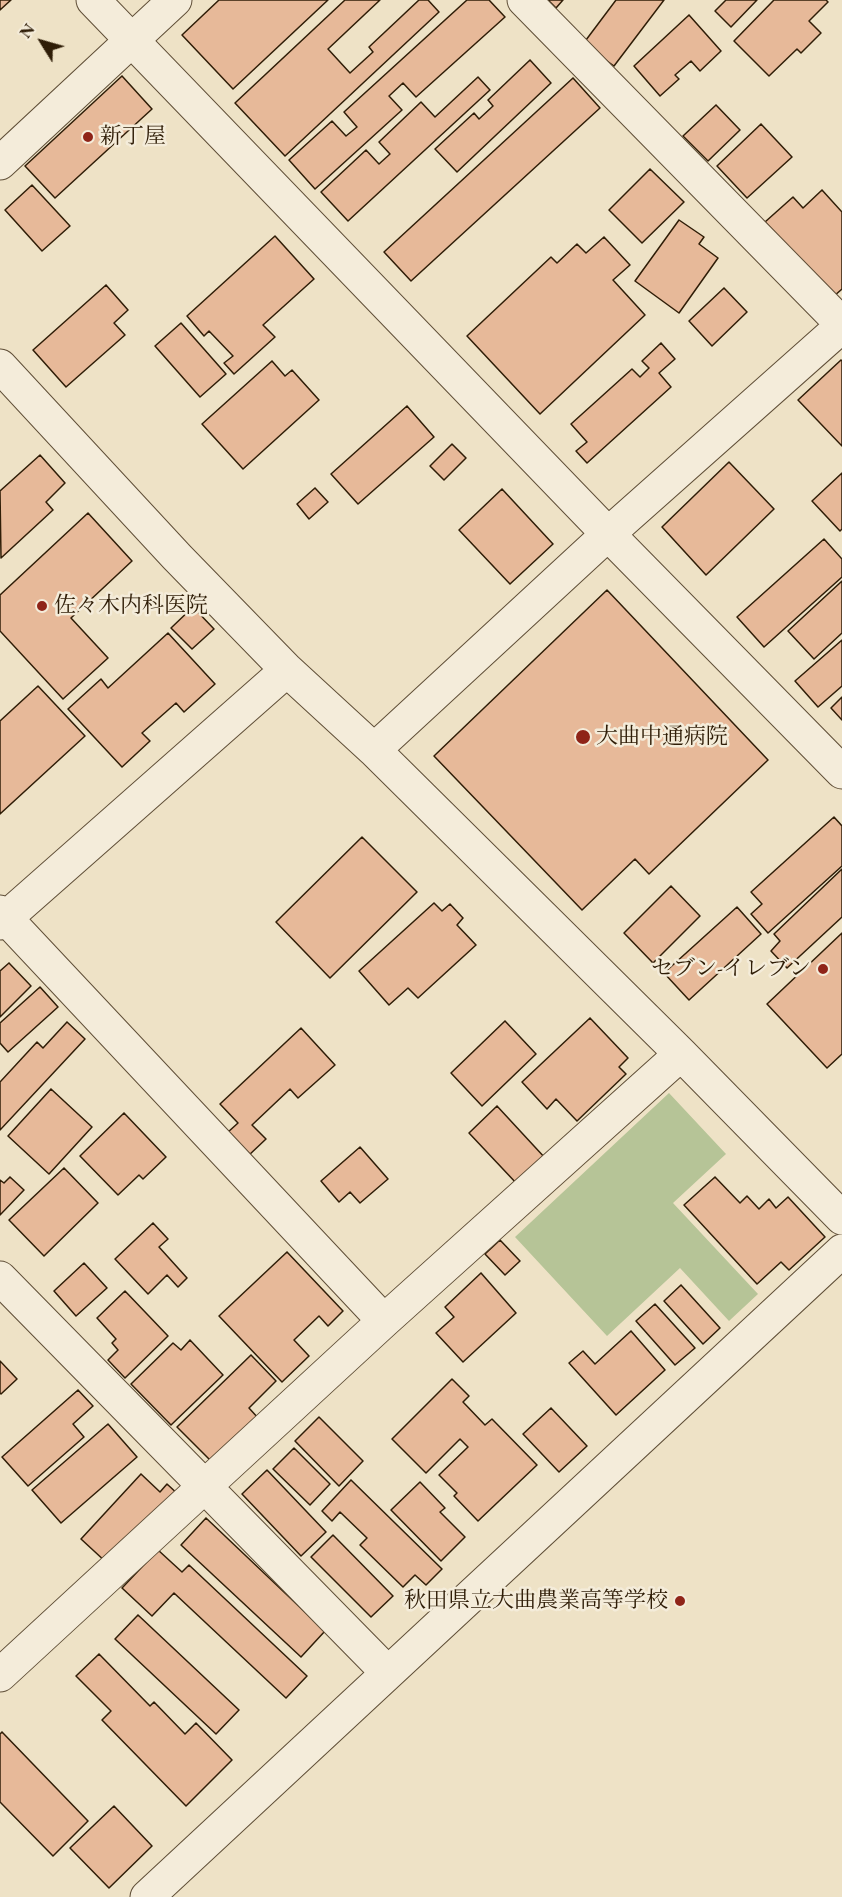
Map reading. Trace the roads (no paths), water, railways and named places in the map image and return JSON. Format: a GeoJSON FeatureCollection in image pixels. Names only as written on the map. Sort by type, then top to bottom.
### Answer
{"type":"FeatureCollection","features":[{"type":"Feature","properties":{"kind":"street"},"geometry":{"type":"LineString","coordinates":[[93,0],[608,534],[842,772]]}},
{"type":"Feature","properties":{"kind":"street"},"geometry":{"type":"LineString","coordinates":[[0,163],[175,0]]}},
{"type":"Feature","properties":{"kind":"street"},"geometry":{"type":"LineString","coordinates":[[374,750],[608,534],[842,325],[524,0]]}},
{"type":"Feature","properties":{"kind":"street"},"geometry":{"type":"LineString","coordinates":[[0,366],[177,557],[287,670],[374,750],[681,1054],[842,1218]]}},
{"type":"Feature","properties":{"kind":"street"},"geometry":{"type":"LineString","coordinates":[[287,670],[2,918],[384,1321]]}},
{"type":"Feature","properties":{"kind":"street"},"geometry":{"type":"LineString","coordinates":[[0,1675],[384,1321],[681,1054]]}},
{"type":"Feature","properties":{"kind":"street"},"geometry":{"type":"LineString","coordinates":[[147,1897],[842,1251]]}},
{"type":"Feature","properties":{"kind":"street"},"geometry":{"type":"LineString","coordinates":[[0,1278],[387,1672]]}},
{"type":"Feature","properties":{"kind":"place","name":"新丁屋"},"geometry":{"type":"Point","coordinates":[88,137]}},
{"type":"Feature","properties":{"kind":"place","name":"佐々木内科医院"},"geometry":{"type":"Point","coordinates":[42,606]}},
{"type":"Feature","properties":{"kind":"place","name":"大曲中通病院"},"geometry":{"type":"Point","coordinates":[583,737]}},
{"type":"Feature","properties":{"kind":"place","name":"セブン-イレブン"},"geometry":{"type":"Point","coordinates":[823,969]}},
{"type":"Feature","properties":{"kind":"place","name":"秋田県立大曲農業高等学校"},"geometry":{"type":"Point","coordinates":[680,1601]}}]}
